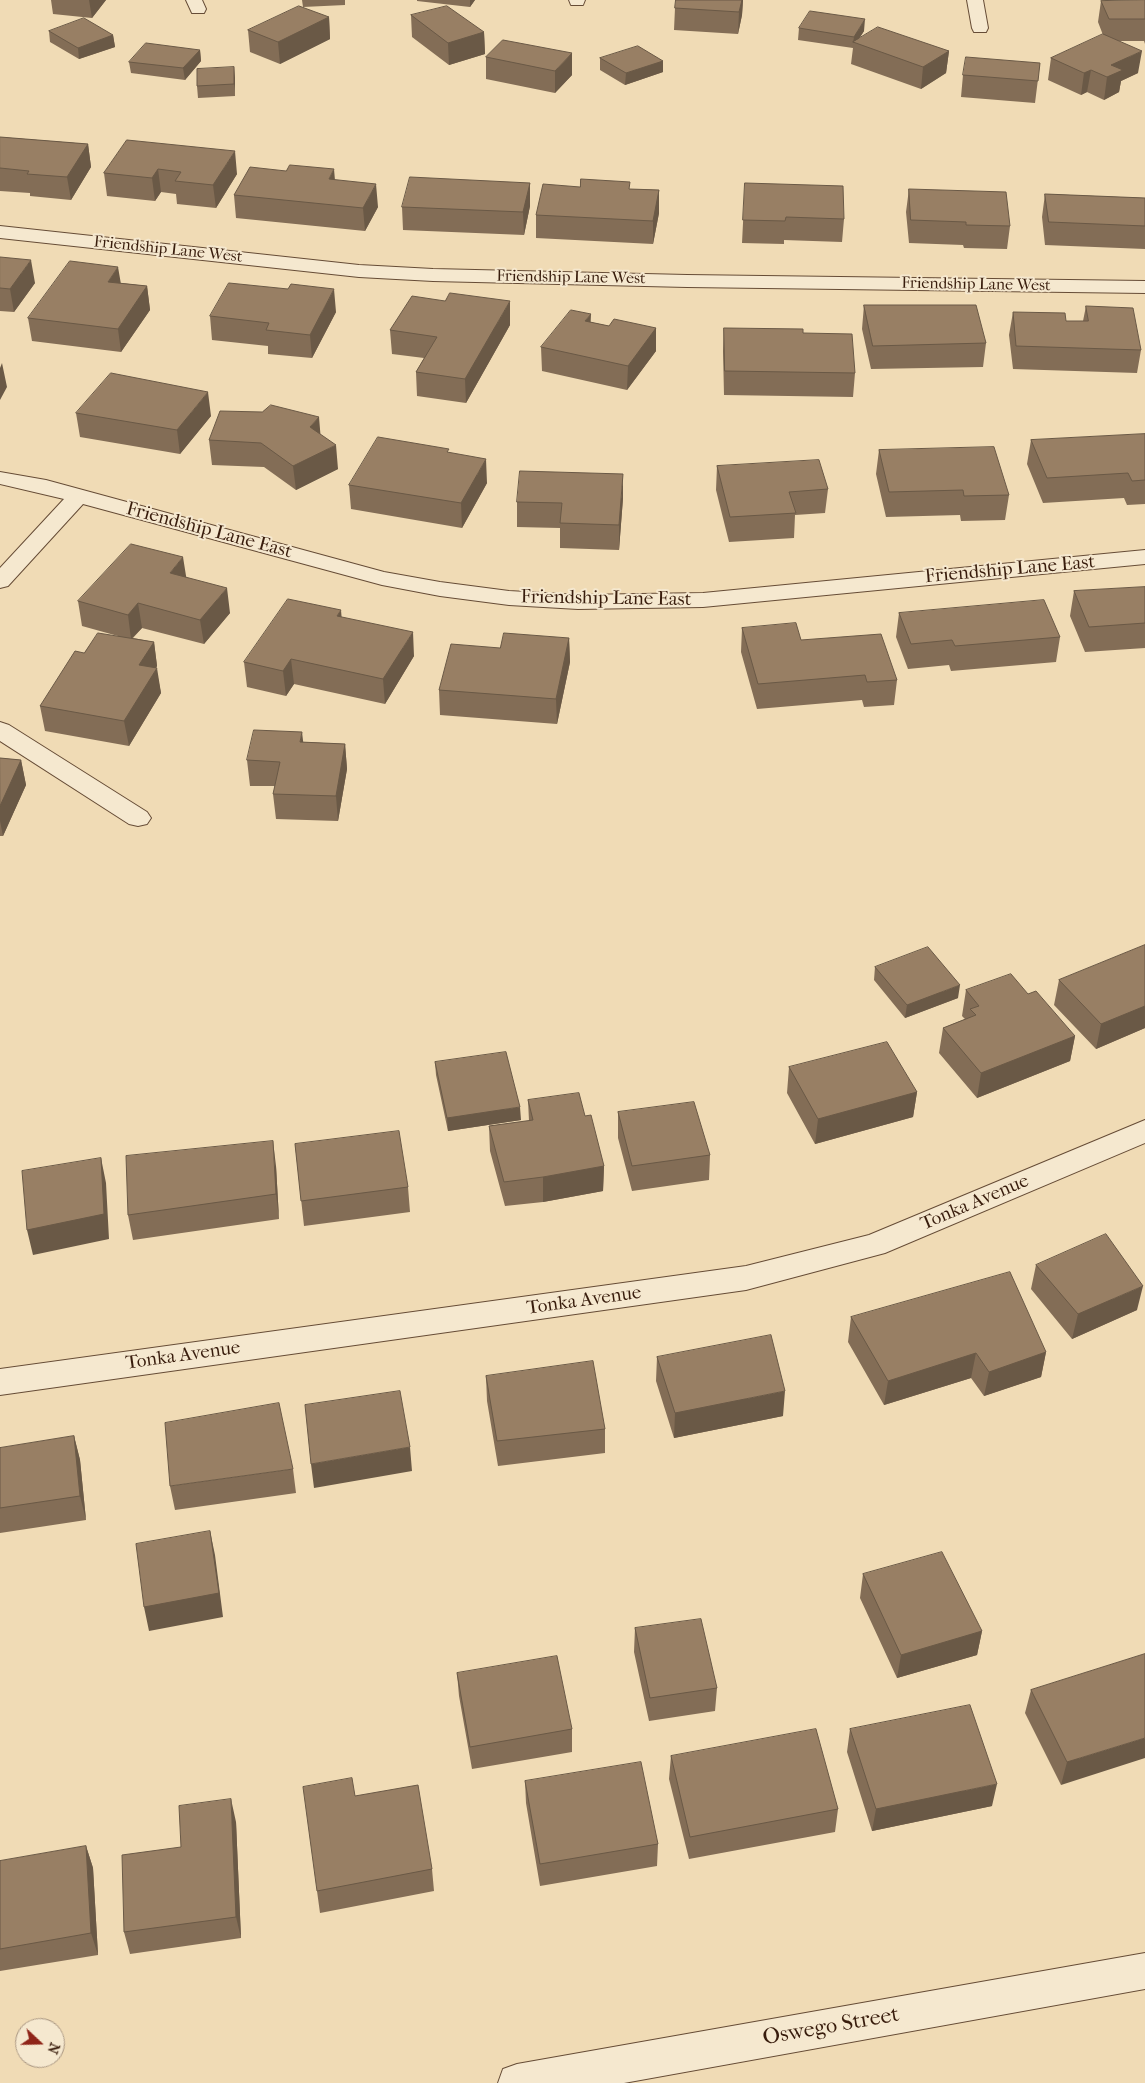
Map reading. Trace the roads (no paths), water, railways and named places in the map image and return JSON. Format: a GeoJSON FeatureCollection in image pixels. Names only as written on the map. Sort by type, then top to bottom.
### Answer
{"type":"FeatureCollection","features":[{"type":"Feature","properties":{"kind":"street"},"geometry":{"type":"LineString","coordinates":[[975,0],[980,28]]}},
{"type":"Feature","properties":{"kind":"street","name":"Friendship Lane West"},"geometry":{"type":"LineString","coordinates":[[0,232],[359,271],[433,275],[687,281],[1145,287]]}},
{"type":"Feature","properties":{"kind":"street"},"geometry":{"type":"LineString","coordinates":[[687,281],[689,301]]}},
{"type":"Feature","properties":{"kind":"street","name":"Friendship Lane East"},"geometry":{"type":"LineString","coordinates":[[0,478],[38,485],[382,578],[440,589],[509,598],[578,602],[703,600],[1145,557]]}},
{"type":"Feature","properties":{"kind":"street"},"geometry":{"type":"LineString","coordinates":[[0,581],[78,496]]}},
{"type":"Feature","properties":{"kind":"street"},"geometry":{"type":"LineString","coordinates":[[0,730],[138,818]]}},
{"type":"Feature","properties":{"kind":"street","name":"Tonka Avenue"},"geometry":{"type":"LineString","coordinates":[[0,1382],[746,1278],[875,1245],[1145,1131]]}},
{"type":"Feature","properties":{"kind":"street","name":"Oswego Street"},"geometry":{"type":"LineString","coordinates":[[517,2083],[1145,1971]]}}]}
